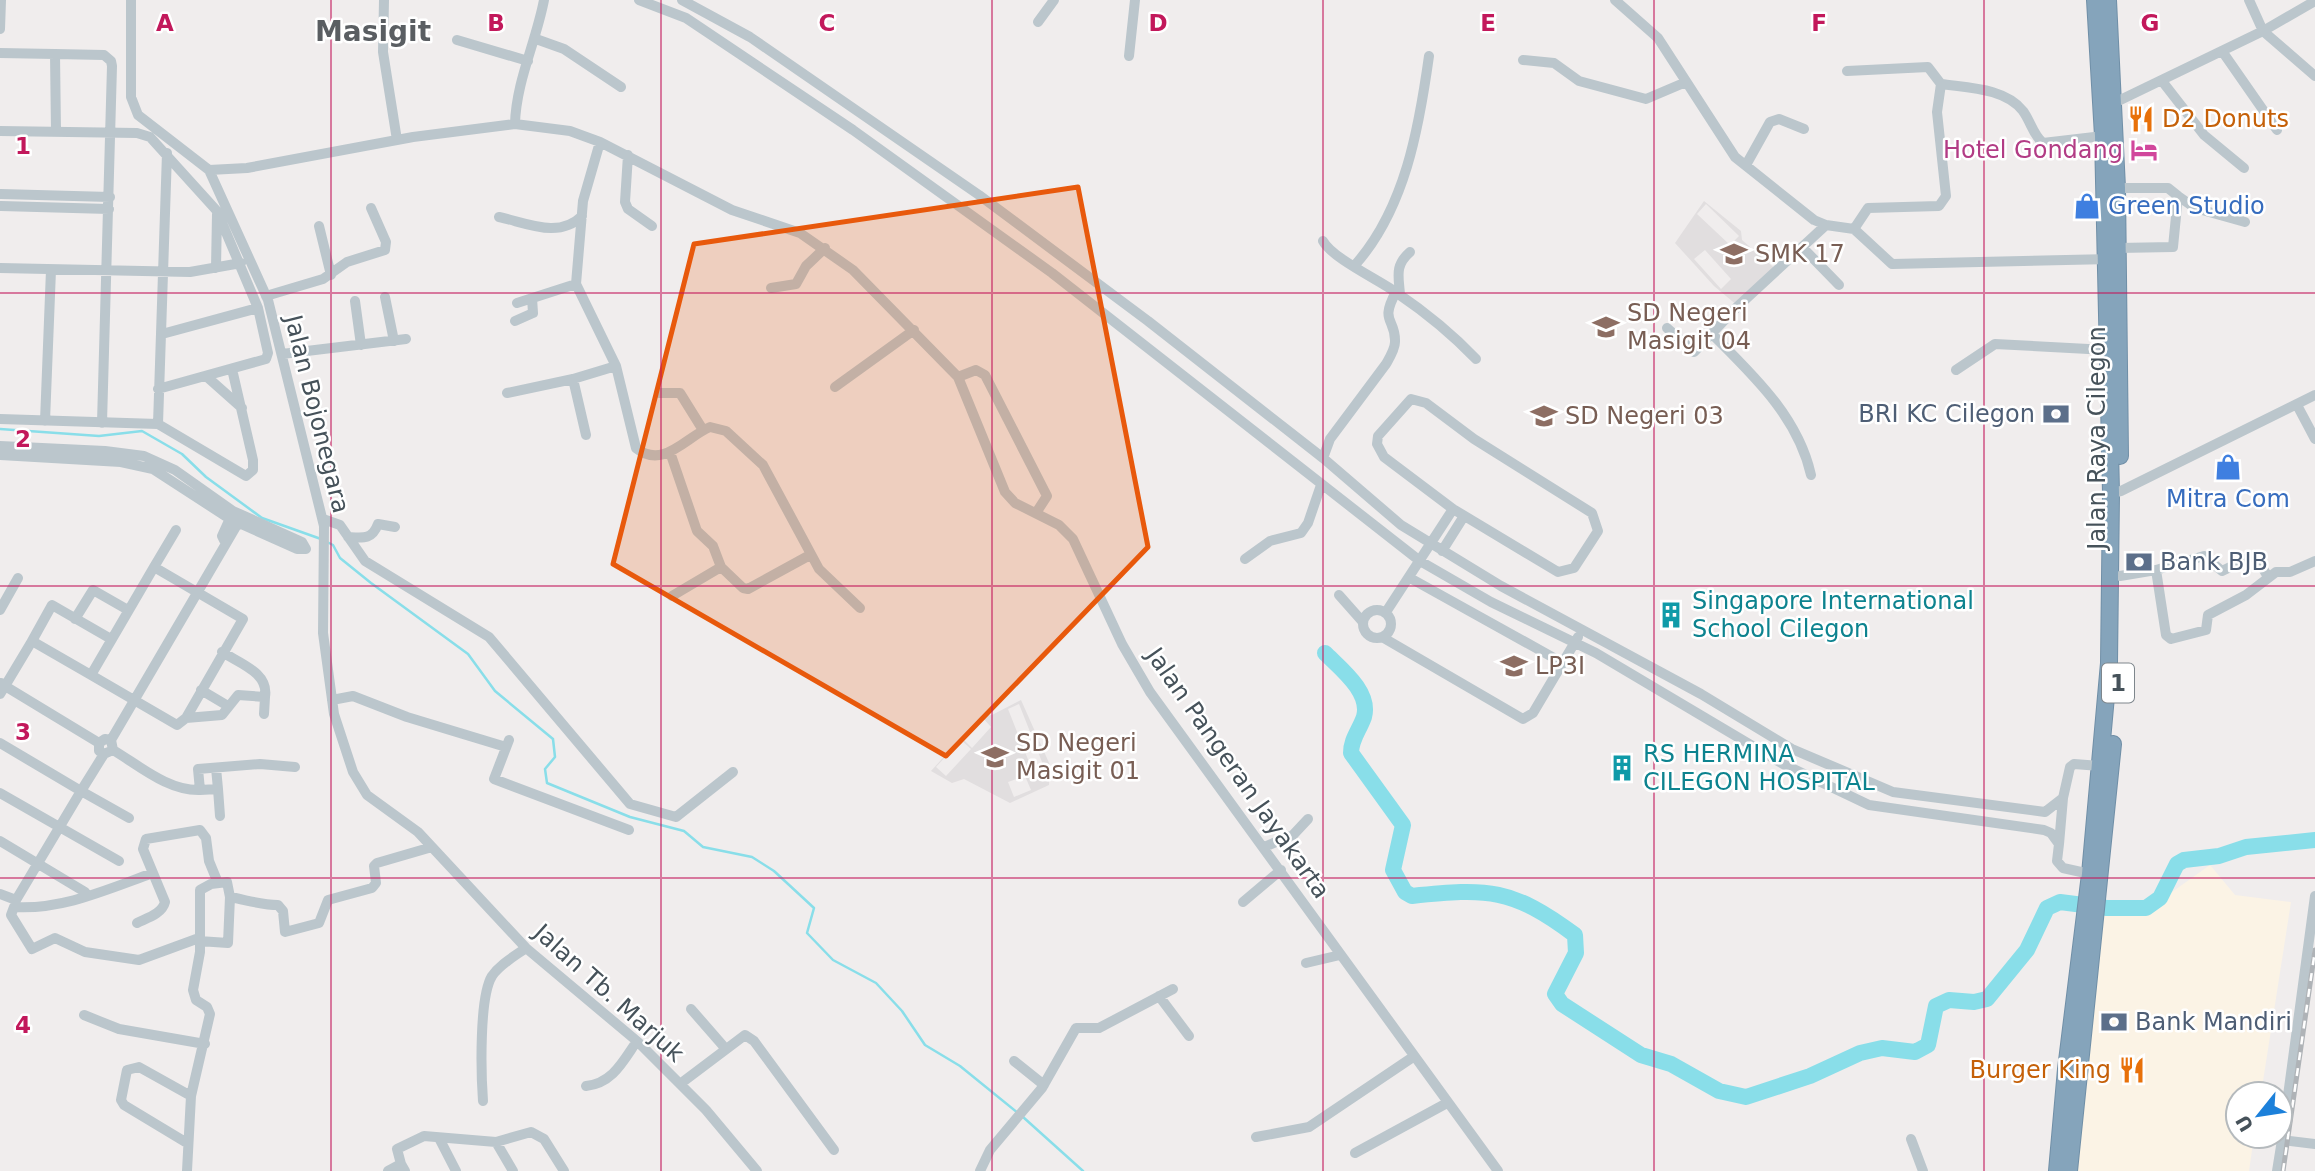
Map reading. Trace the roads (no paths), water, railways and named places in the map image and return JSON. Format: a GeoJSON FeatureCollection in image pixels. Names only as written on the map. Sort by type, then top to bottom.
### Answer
{"type":"FeatureCollection","features":[{"type":"Feature","properties":{"kind":"highway","name":"Jalan Raya Cilegon"},"geometry":{"type":"LineString","coordinates":[[2095,0],[2103,136],[2114,255],[2116,492],[2109,663],[2099,766],[2096,875]]}},
{"type":"Feature","properties":{"kind":"highway","name":"Jalan Raya Cilegon"},"geometry":{"type":"LineString","coordinates":[[2096,875],[2119,669],[2120,576],[2107,350],[2117,188],[2108,0]]}},
{"type":"Feature","properties":{"kind":"highway","name":"1"},"geometry":{"type":"LineString","coordinates":[[2057,1171],[2096,875]]}},
{"type":"Feature","properties":{"kind":"highway","name":"1"},"geometry":{"type":"LineString","coordinates":[[2069,1171],[2092,904]]}},
{"type":"Feature","properties":{"kind":"street"},"geometry":{"type":"LineString","coordinates":[[0,29],[1,0]]}},
{"type":"Feature","properties":{"kind":"street","name":"Jalan Bojonegara"},"geometry":{"type":"LineString","coordinates":[[131,0],[131,97],[138,115],[209,170],[266,296],[323,523],[323,632],[332,700],[347,758],[362,787],[379,805],[418,832],[432,847]]}},
{"type":"Feature","properties":{"kind":"street"},"geometry":{"type":"LineString","coordinates":[[384,0],[383,52],[397,140]]}},
{"type":"Feature","properties":{"kind":"street"},"geometry":{"type":"LineString","coordinates":[[515,124],[515,102],[536,39],[544,0]]}},
{"type":"Feature","properties":{"kind":"street"},"geometry":{"type":"LineString","coordinates":[[639,0],[686,18],[853,130],[1045,268],[1420,561],[1491,601],[1575,643],[1741,739],[1870,805],[2044,830],[2059,844]]}},
{"type":"Feature","properties":{"kind":"street"},"geometry":{"type":"LineString","coordinates":[[682,0],[750,37],[979,195],[1061,255],[1323,458],[1401,525],[1443,551],[1792,749],[1893,792],[2045,812],[2063,798]]}},
{"type":"Feature","properties":{"kind":"street"},"geometry":{"type":"LineString","coordinates":[[1038,22],[1054,0]]}},
{"type":"Feature","properties":{"kind":"street"},"geometry":{"type":"LineString","coordinates":[[1129,56],[1135,0]]}},
{"type":"Feature","properties":{"kind":"street"},"geometry":{"type":"LineString","coordinates":[[1615,0],[1658,38],[1728,149],[1745,165],[1814,220],[1826,225],[1843,225],[1854,229],[1888,261],[1897,265],[2114,255],[2174,247],[2178,196]]}},
{"type":"Feature","properties":{"kind":"street"},"geometry":{"type":"LineString","coordinates":[[2249,0],[2263,31],[2315,76]]}},
{"type":"Feature","properties":{"kind":"street"},"geometry":{"type":"LineString","coordinates":[[2114,103],[2263,31],[2315,1]]}},
{"type":"Feature","properties":{"kind":"street"},"geometry":{"type":"LineString","coordinates":[[536,39],[564,49],[621,86]]}},
{"type":"Feature","properties":{"kind":"street"},"geometry":{"type":"LineString","coordinates":[[457,40],[528,61]]}},
{"type":"Feature","properties":{"kind":"street"},"geometry":{"type":"LineString","coordinates":[[2222,51],[2277,130]]}},
{"type":"Feature","properties":{"kind":"street"},"geometry":{"type":"LineString","coordinates":[[0,53],[104,55],[111,61],[110,203],[102,423]]}},
{"type":"Feature","properties":{"kind":"street"},"geometry":{"type":"LineString","coordinates":[[55,54],[56,132]]}},
{"type":"Feature","properties":{"kind":"street"},"geometry":{"type":"LineString","coordinates":[[1355,265],[1369,249],[1403,181],[1412,149],[1429,56]]}},
{"type":"Feature","properties":{"kind":"street"},"geometry":{"type":"LineString","coordinates":[[1523,60],[1553,63],[1579,81],[1646,99],[1686,82]]}},
{"type":"Feature","properties":{"kind":"street"},"geometry":{"type":"LineString","coordinates":[[1847,71],[1928,67],[1941,84],[1982,90],[2005,98],[2022,109],[2043,143],[2103,136]]}},
{"type":"Feature","properties":{"kind":"street"},"geometry":{"type":"LineString","coordinates":[[2162,80],[2204,135],[2244,168]]}},
{"type":"Feature","properties":{"kind":"street"},"geometry":{"type":"LineString","coordinates":[[1854,229],[1868,208],[1940,206],[1943,202],[1946,196],[1937,112],[1941,84]]}},
{"type":"Feature","properties":{"kind":"street"},"geometry":{"type":"LineString","coordinates":[[1745,165],[1770,122],[1779,119],[1804,129]]}},
{"type":"Feature","properties":{"kind":"street","name":"Jalan Pangeran Jayakarta"},"geometry":{"type":"LineString","coordinates":[[209,170],[247,168],[397,140],[515,124],[570,131],[600,142],[732,210],[800,233],[825,248],[853,270],[958,377],[1006,492],[1015,503],[1059,525],[1073,539],[1122,644],[1150,692],[1498,1171]]}},
{"type":"Feature","properties":{"kind":"street"},"geometry":{"type":"LineString","coordinates":[[0,131],[110,133],[150,137],[218,211],[258,308],[267,358],[158,389]]}},
{"type":"Feature","properties":{"kind":"street"},"geometry":{"type":"LineString","coordinates":[[600,142],[588,177],[576,284],[616,366],[636,448],[653,456],[670,452],[703,430],[718,427],[726,431],[763,465],[818,569],[860,608]]}},
{"type":"Feature","properties":{"kind":"street"},"geometry":{"type":"LineString","coordinates":[[158,424],[167,153]]}},
{"type":"Feature","properties":{"kind":"street"},"geometry":{"type":"LineString","coordinates":[[628,155],[625,202],[634,215],[652,226]]}},
{"type":"Feature","properties":{"kind":"street"},"geometry":{"type":"LineString","coordinates":[[2117,188],[2168,188],[2195,208],[2245,222]]}},
{"type":"Feature","properties":{"kind":"street"},"geometry":{"type":"LineString","coordinates":[[0,200],[110,203]]}},
{"type":"Feature","properties":{"kind":"street"},"geometry":{"type":"LineString","coordinates":[[266,296],[331,275],[347,262],[385,250],[386,242],[371,208]]}},
{"type":"Feature","properties":{"kind":"street"},"geometry":{"type":"LineString","coordinates":[[216,268],[218,211]]}},
{"type":"Feature","properties":{"kind":"street"},"geometry":{"type":"LineString","coordinates":[[499,217],[559,229],[572,226],[582,216]]}},
{"type":"Feature","properties":{"kind":"street"},"geometry":{"type":"LineString","coordinates":[[1667,328],[1695,352],[1736,308],[1826,225]]}},
{"type":"Feature","properties":{"kind":"street"},"geometry":{"type":"LineString","coordinates":[[319,226],[331,275]]}},
{"type":"Feature","properties":{"kind":"street"},"geometry":{"type":"LineString","coordinates":[[1323,241],[1332,254],[1355,265],[1398,293],[1456,339],[1476,359]]}},
{"type":"Feature","properties":{"kind":"street"},"geometry":{"type":"LineString","coordinates":[[1802,247],[1839,285]]}},
{"type":"Feature","properties":{"kind":"street"},"geometry":{"type":"LineString","coordinates":[[771,288],[796,284],[806,266],[825,248]]}},
{"type":"Feature","properties":{"kind":"street"},"geometry":{"type":"LineString","coordinates":[[1323,458],[1330,439],[1393,350],[1395,341],[1387,314],[1398,293],[1397,274],[1401,262],[1410,252]]}},
{"type":"Feature","properties":{"kind":"street"},"geometry":{"type":"LineString","coordinates":[[1045,268],[1061,255]]}},
{"type":"Feature","properties":{"kind":"street"},"geometry":{"type":"LineString","coordinates":[[0,268],[164,273],[241,263]]}},
{"type":"Feature","properties":{"kind":"street"},"geometry":{"type":"LineString","coordinates":[[45,421],[51,270]]}},
{"type":"Feature","properties":{"kind":"street"},"geometry":{"type":"LineString","coordinates":[[517,303],[576,284]]}},
{"type":"Feature","properties":{"kind":"street"},"geometry":{"type":"LineString","coordinates":[[385,297],[394,341]]}},
{"type":"Feature","properties":{"kind":"street"},"geometry":{"type":"LineString","coordinates":[[515,321],[533,313],[532,298]]}},
{"type":"Feature","properties":{"kind":"street"},"geometry":{"type":"LineString","coordinates":[[355,301],[360,345]]}},
{"type":"Feature","properties":{"kind":"street"},"geometry":{"type":"LineString","coordinates":[[162,334],[258,308]]}},
{"type":"Feature","properties":{"kind":"street"},"geometry":{"type":"LineString","coordinates":[[835,387],[914,331]]}},
{"type":"Feature","properties":{"kind":"street"},"geometry":{"type":"LineString","coordinates":[[1713,335],[1771,396],[1804,450],[1811,475]]}},
{"type":"Feature","properties":{"kind":"street"},"geometry":{"type":"LineString","coordinates":[[282,354],[406,339]]}},
{"type":"Feature","properties":{"kind":"street"},"geometry":{"type":"LineString","coordinates":[[1956,370],[1995,344],[2107,350]]}},
{"type":"Feature","properties":{"kind":"street"},"geometry":{"type":"LineString","coordinates":[[507,393],[573,379],[616,366]]}},
{"type":"Feature","properties":{"kind":"street"},"geometry":{"type":"LineString","coordinates":[[0,419],[158,424],[246,476],[253,470],[243,408],[232,369]]}},
{"type":"Feature","properties":{"kind":"street"},"geometry":{"type":"LineString","coordinates":[[958,377],[976,370],[985,375],[1046,494],[1036,513]]}},
{"type":"Feature","properties":{"kind":"street"},"geometry":{"type":"LineString","coordinates":[[206,376],[243,408]]}},
{"type":"Feature","properties":{"kind":"street"},"geometry":{"type":"LineString","coordinates":[[573,379],[586,435]]}},
{"type":"Feature","properties":{"kind":"street"},"geometry":{"type":"LineString","coordinates":[[659,393],[680,393],[703,430]]}},
{"type":"Feature","properties":{"kind":"street"},"geometry":{"type":"LineString","coordinates":[[2116,492],[2315,396]]}},
{"type":"Feature","properties":{"kind":"street"},"geometry":{"type":"LineString","coordinates":[[1411,399],[1426,403],[1474,439],[1592,513],[1598,531],[1580,562],[1563,573],[1453,509],[1379,450],[1378,436],[1411,399]]}},
{"type":"Feature","properties":{"kind":"street"},"geometry":{"type":"LineString","coordinates":[[2297,405],[2315,439]]}},
{"type":"Feature","properties":{"kind":"street"},"geometry":{"type":"LineString","coordinates":[[0,446],[105,450],[175,470],[236,517],[297,549],[306,549],[302,542],[236,517]]}},
{"type":"Feature","properties":{"kind":"street"},"geometry":{"type":"LineString","coordinates":[[670,452],[694,526],[713,546],[721,567],[736,583],[748,589],[810,555]]}},
{"type":"Feature","properties":{"kind":"street"},"geometry":{"type":"LineString","coordinates":[[0,455],[142,461]]}},
{"type":"Feature","properties":{"kind":"street"},"geometry":{"type":"LineString","coordinates":[[1245,559],[1270,541],[1301,533],[1308,523],[1321,485]]}},
{"type":"Feature","properties":{"kind":"street"},"geometry":{"type":"LineString","coordinates":[[1386,612],[1453,509]]}},
{"type":"Feature","properties":{"kind":"street"},"geometry":{"type":"LineString","coordinates":[[1443,551],[1464,516]]}},
{"type":"Feature","properties":{"kind":"street"},"geometry":{"type":"LineString","coordinates":[[0,894],[16,900],[109,748],[133,700],[225,542],[222,536],[236,517]]}},
{"type":"Feature","properties":{"kind":"street"},"geometry":{"type":"LineString","coordinates":[[323,523],[340,525],[365,561],[489,637],[630,804],[676,817],[733,772]]}},
{"type":"Feature","properties":{"kind":"street"},"geometry":{"type":"LineString","coordinates":[[348,537],[371,537],[378,524],[395,527]]}},
{"type":"Feature","properties":{"kind":"street"},"geometry":{"type":"LineString","coordinates":[[91,676],[176,530]]}},
{"type":"Feature","properties":{"kind":"street"},"geometry":{"type":"LineString","coordinates":[[2120,576],[2156,570],[2204,556],[2222,571],[2255,555],[2268,577]]}},
{"type":"Feature","properties":{"kind":"street"},"geometry":{"type":"LineString","coordinates":[[2156,570],[2165,635],[2169,639],[2206,630],[2208,615],[2246,595],[2268,577],[2277,572],[2294,571],[2315,561]]}},
{"type":"Feature","properties":{"kind":"street"},"geometry":{"type":"LineString","coordinates":[[32,641],[172,724],[181,724],[243,619],[154,567]]}},
{"type":"Feature","properties":{"kind":"street"},"geometry":{"type":"LineString","coordinates":[[672,596],[721,567]]}},
{"type":"Feature","properties":{"kind":"street"},"geometry":{"type":"LineString","coordinates":[[0,610],[18,578]]}},
{"type":"Feature","properties":{"kind":"street"},"geometry":{"type":"LineString","coordinates":[[1410,578],[1563,663]]}},
{"type":"Feature","properties":{"kind":"street"},"geometry":{"type":"LineString","coordinates":[[75,619],[93,590],[128,610]]}},
{"type":"Feature","properties":{"kind":"street"},"geometry":{"type":"LineString","coordinates":[[1339,595],[1362,621],[1364,631],[1372,638],[1382,637],[1390,631],[1391,621],[1386,612],[1376,609],[1367,612],[1362,621]]}},
{"type":"Feature","properties":{"kind":"street"},"geometry":{"type":"LineString","coordinates":[[111,639],[52,605],[2,687],[99,743],[105,739],[109,748],[168,783],[187,790],[218,789]]}},
{"type":"Feature","properties":{"kind":"street"},"geometry":{"type":"LineString","coordinates":[[1562,636],[1570,622]]}},
{"type":"Feature","properties":{"kind":"street"},"geometry":{"type":"LineString","coordinates":[[1382,637],[1523,719],[1533,713],[1582,628]]}},
{"type":"Feature","properties":{"kind":"street"},"geometry":{"type":"LineString","coordinates":[[222,652],[263,678],[267,686],[264,714]]}},
{"type":"Feature","properties":{"kind":"street"},"geometry":{"type":"LineString","coordinates":[[201,690],[228,706]]}},
{"type":"Feature","properties":{"kind":"street"},"geometry":{"type":"LineString","coordinates":[[186,718],[222,715],[238,695],[265,697]]}},
{"type":"Feature","properties":{"kind":"street"},"geometry":{"type":"LineString","coordinates":[[332,700],[353,696],[407,717],[508,743],[494,779],[629,830]]}},
{"type":"Feature","properties":{"kind":"street"},"geometry":{"type":"LineString","coordinates":[[1741,739],[1748,723]]}},
{"type":"Feature","properties":{"kind":"street"},"geometry":{"type":"LineString","coordinates":[[0,743],[129,818]]}},
{"type":"Feature","properties":{"kind":"street"},"geometry":{"type":"LineString","coordinates":[[200,790],[198,769],[260,764],[295,767]]}},
{"type":"Feature","properties":{"kind":"street"},"geometry":{"type":"LineString","coordinates":[[2096,875],[2063,868],[2057,861],[2063,798],[2070,767],[2099,766]]}},
{"type":"Feature","properties":{"kind":"street"},"geometry":{"type":"LineString","coordinates":[[216,768],[220,816]]}},
{"type":"Feature","properties":{"kind":"street"},"geometry":{"type":"LineString","coordinates":[[0,793],[119,861]]}},
{"type":"Feature","properties":{"kind":"street"},"geometry":{"type":"LineString","coordinates":[[2044,830],[2045,812]]}},
{"type":"Feature","properties":{"kind":"street"},"geometry":{"type":"LineString","coordinates":[[1264,847],[1293,835],[1308,819]]}},
{"type":"Feature","properties":{"kind":"street"},"geometry":{"type":"LineString","coordinates":[[137,923],[164,907],[163,895],[143,849],[146,839],[200,830],[206,838],[209,861],[218,883]]}},
{"type":"Feature","properties":{"kind":"street"},"geometry":{"type":"LineString","coordinates":[[0,841],[85,892]]}},
{"type":"Feature","properties":{"kind":"street"},"geometry":{"type":"LineString","coordinates":[[230,897],[262,905],[278,905],[282,911],[285,932],[291,933],[319,923],[328,900],[372,888],[376,883],[374,866],[377,863],[432,847]]}},
{"type":"Feature","properties":{"kind":"street","name":"Jalan Tb. Marjuk"},"geometry":{"type":"LineString","coordinates":[[432,847],[526,948],[637,1041],[680,1084],[757,1171]]}},
{"type":"Feature","properties":{"kind":"street"},"geometry":{"type":"LineString","coordinates":[[1243,902],[1281,870]]}},
{"type":"Feature","properties":{"kind":"street"},"geometry":{"type":"LineString","coordinates":[[153,873],[55,905],[38,909],[14,907],[10,915],[32,949],[55,938],[85,952],[139,960],[199,940],[229,942],[229,884],[218,883],[200,890],[199,906],[199,940],[199,961],[193,990],[196,1000],[207,1007],[210,1014],[191,1096],[187,1171]]}},
{"type":"Feature","properties":{"kind":"street"},"geometry":{"type":"LineString","coordinates":[[2290,1080],[2315,896]]}},
{"type":"Feature","properties":{"kind":"street"},"geometry":{"type":"LineString","coordinates":[[483,1101],[483,1016],[488,987],[497,970],[526,948]]}},
{"type":"Feature","properties":{"kind":"street"},"geometry":{"type":"LineString","coordinates":[[1306,962],[1340,955]]}},
{"type":"Feature","properties":{"kind":"street"},"geometry":{"type":"LineString","coordinates":[[980,1171],[990,1150],[1044,1085],[1078,1026],[1093,1030],[1173,989]]}},
{"type":"Feature","properties":{"kind":"street"},"geometry":{"type":"LineString","coordinates":[[1159,996],[1189,1036]]}},
{"type":"Feature","properties":{"kind":"street"},"geometry":{"type":"LineString","coordinates":[[691,1009],[725,1048]]}},
{"type":"Feature","properties":{"kind":"street"},"geometry":{"type":"LineString","coordinates":[[84,1015],[119,1029],[205,1044]]}},
{"type":"Feature","properties":{"kind":"street"},"geometry":{"type":"LineString","coordinates":[[680,1084],[741,1036],[750,1037],[834,1150]]}},
{"type":"Feature","properties":{"kind":"street"},"geometry":{"type":"LineString","coordinates":[[586,1086],[600,1085],[612,1076],[637,1041]]}},
{"type":"Feature","properties":{"kind":"street"},"geometry":{"type":"LineString","coordinates":[[1256,1137],[1309,1127],[1413,1057]]}},
{"type":"Feature","properties":{"kind":"street"},"geometry":{"type":"LineString","coordinates":[[1014,1061],[1044,1085]]}},
{"type":"Feature","properties":{"kind":"street"},"geometry":{"type":"LineString","coordinates":[[187,1143],[124,1105],[121,1095],[127,1070],[139,1067],[191,1096]]}},
{"type":"Feature","properties":{"kind":"street"},"geometry":{"type":"LineString","coordinates":[[1355,1153],[1447,1103]]}},
{"type":"Feature","properties":{"kind":"street"},"geometry":{"type":"LineString","coordinates":[[388,1171],[403,1167],[397,1154],[400,1147],[416,1138],[496,1142],[525,1132],[537,1133],[546,1142],[564,1171]]}},
{"type":"Feature","properties":{"kind":"street"},"geometry":{"type":"LineString","coordinates":[[439,1138],[456,1171]]}},
{"type":"Feature","properties":{"kind":"street"},"geometry":{"type":"LineString","coordinates":[[1911,1139],[1923,1171]]}},
{"type":"Feature","properties":{"kind":"street"},"geometry":{"type":"LineString","coordinates":[[2294,1141],[2315,1144]]}},
{"type":"Feature","properties":{"kind":"street"},"geometry":{"type":"LineString","coordinates":[[496,1142],[513,1171]]}},
{"type":"Feature","properties":{"kind":"street"},"geometry":{"type":"LineString","coordinates":[[2277,1171],[2280,1150]]}},
{"type":"Feature","properties":{"kind":"waterway"},"geometry":{"type":"LineString","coordinates":[[0,429],[99,436],[142,431],[182,454],[206,477],[262,518],[321,539]]}},
{"type":"Feature","properties":{"kind":"waterway"},"geometry":{"type":"LineString","coordinates":[[327,542],[333,545],[340,558],[371,583],[468,654],[495,691],[553,739],[555,757],[545,769],[547,783],[630,817],[684,831],[703,847],[752,857],[774,871],[814,908],[807,933],[833,960],[876,983],[902,1011],[925,1045],[960,1066],[1018,1113]]}},
{"type":"Feature","properties":{"kind":"waterway"},"geometry":{"type":"LineString","coordinates":[[1325,653],[1353,682],[1363,699],[1364,717],[1351,753],[1403,825],[1393,870],[1405,892],[1412,896],[1480,892],[1516,900],[1534,908],[1575,935],[1576,953],[1555,994],[1562,1004],[1641,1055],[1671,1064],[1719,1091],[1746,1097],[1810,1076],[1860,1053],[1882,1048],[1915,1052],[1928,1045],[1936,1006],[1949,1000],[1974,1002],[1987,999],[2027,950],[2047,908],[2060,902],[2107,908],[2146,908],[2160,898],[2177,864],[2184,860],[2219,856],[2246,847],[2315,840]]}},
{"type":"Feature","properties":{"kind":"waterway"},"geometry":{"type":"LineString","coordinates":[[1023,1117],[1083,1171]]}},
{"type":"Feature","properties":{"kind":"railway"},"geometry":{"type":"LineString","coordinates":[[2283,1171],[2315,950]]}},
{"type":"Feature","properties":{"kind":"place","name":"D2 Donuts"},"geometry":{"type":"Point","coordinates":[2141,119]}},
{"type":"Feature","properties":{"kind":"place","name":"Hotel Gondang"},"geometry":{"type":"Point","coordinates":[2144,150]}},
{"type":"Feature","properties":{"kind":"place","name":"Green Studio"},"geometry":{"type":"Point","coordinates":[2087,206]}},
{"type":"Feature","properties":{"kind":"place","name":"SMK 17"},"geometry":{"type":"Point","coordinates":[1734,254]}},
{"type":"Feature","properties":{"kind":"place","name":"SD Negeri Masigit 04"},"geometry":{"type":"Point","coordinates":[1606,327]}},
{"type":"Feature","properties":{"kind":"place","name":"BRI KC Cilegon"},"geometry":{"type":"Point","coordinates":[2056,414]}},
{"type":"Feature","properties":{"kind":"place","name":"SD Negeri 03"},"geometry":{"type":"Point","coordinates":[1544,416]}},
{"type":"Feature","properties":{"kind":"place","name":"Mitra Com"},"geometry":{"type":"Point","coordinates":[2228,467]}},
{"type":"Feature","properties":{"kind":"place","name":"Bank BJB"},"geometry":{"type":"Point","coordinates":[2139,562]}},
{"type":"Feature","properties":{"kind":"place","name":"Singapore International School Cilegon"},"geometry":{"type":"Point","coordinates":[1671,615]}},
{"type":"Feature","properties":{"kind":"place","name":"LP3I"},"geometry":{"type":"Point","coordinates":[1514,666]}},
{"type":"Feature","properties":{"kind":"place","name":"SD Negeri Masigit 01"},"geometry":{"type":"Point","coordinates":[995,757]}},
{"type":"Feature","properties":{"kind":"place","name":"RS HERMINA CILEGON HOSPITAL"},"geometry":{"type":"Point","coordinates":[1622,768]}},
{"type":"Feature","properties":{"kind":"place","name":"Bank Mandiri"},"geometry":{"type":"Point","coordinates":[2114,1022]}},
{"type":"Feature","properties":{"kind":"place","name":"Burger King"},"geometry":{"type":"Point","coordinates":[2132,1070]}},
{"type":"Feature","properties":{"kind":"district","name":"Masigit"},"geometry":{"type":"Point","coordinates":[373,31]}}]}
